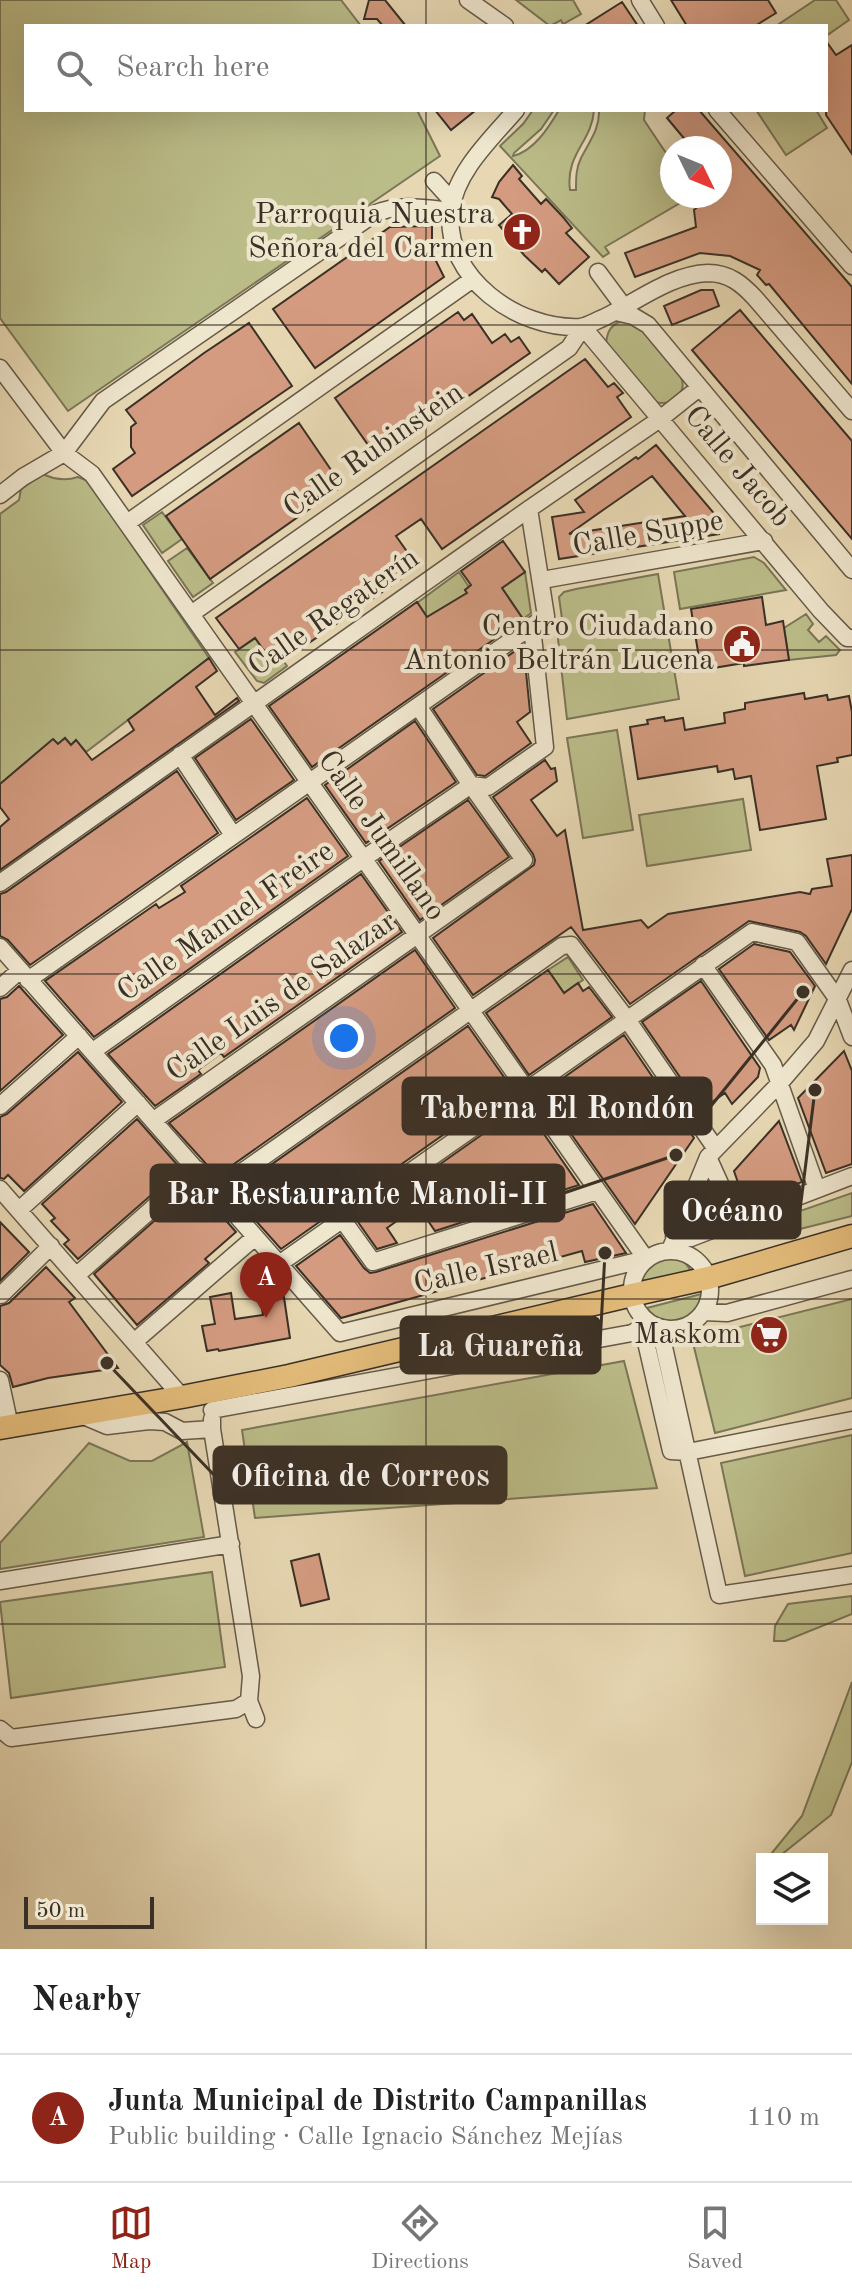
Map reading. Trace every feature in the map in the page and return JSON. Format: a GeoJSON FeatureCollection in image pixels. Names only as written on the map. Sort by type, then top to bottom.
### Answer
{"type":"FeatureCollection","features":[{"type":"Feature","properties":{"kind":"main road"},"geometry":{"type":"LineString","coordinates":[[5,1427],[182,1397],[211,1400],[289,1376],[708,1278],[852,1236]]}},
{"type":"Feature","properties":{"kind":"street"},"geometry":{"type":"LineString","coordinates":[[468,0],[502,24]]}},
{"type":"Feature","properties":{"kind":"street"},"geometry":{"type":"LineString","coordinates":[[640,0],[655,24]]}},
{"type":"Feature","properties":{"kind":"street"},"geometry":{"type":"LineString","coordinates":[[514,112],[467,167],[452,206],[453,241],[457,254],[473,279],[509,310],[549,325],[583,327],[655,289],[692,276],[708,273],[725,275],[742,284],[852,411]]}},
{"type":"Feature","properties":{"kind":"street"},"geometry":{"type":"LineString","coordinates":[[719,112],[852,266]]}},
{"type":"Feature","properties":{"kind":"street"},"geometry":{"type":"LineString","coordinates":[[434,181],[452,206]]}},
{"type":"Feature","properties":{"kind":"street"},"geometry":{"type":"LineString","coordinates":[[0,495],[23,477],[64,453],[103,401],[374,214],[388,208],[452,206]]}},
{"type":"Feature","properties":{"kind":"street"},"geometry":{"type":"LineString","coordinates":[[598,272],[620,310]]}},
{"type":"Feature","properties":{"kind":"street"},"geometry":{"type":"LineString","coordinates":[[127,523],[473,279]]}},
{"type":"Feature","properties":{"kind":"street","name":"Calle Jacob"},"geometry":{"type":"LineString","coordinates":[[620,310],[648,325],[852,570]]}},
{"type":"Feature","properties":{"kind":"street","name":"Calle Jacob"},"geometry":{"type":"LineString","coordinates":[[583,327],[821,611],[847,638],[852,638]]}},
{"type":"Feature","properties":{"kind":"street","name":"Calle Rubinstein"},"geometry":{"type":"LineString","coordinates":[[191,614],[569,348],[583,327]]}},
{"type":"Feature","properties":{"kind":"street","name":"Calle Jumillano"},"geometry":{"type":"LineString","coordinates":[[0,368],[64,453],[92,474],[646,1259]]}},
{"type":"Feature","properties":{"kind":"street","name":"Calle Regaterín"},"geometry":{"type":"LineString","coordinates":[[0,883],[660,419],[699,388]]}},
{"type":"Feature","properties":{"kind":"street"},"geometry":{"type":"LineString","coordinates":[[0,988],[233,835],[546,616],[529,509]]}},
{"type":"Feature","properties":{"kind":"street","name":"Calle Suppe"},"geometry":{"type":"LineString","coordinates":[[542,580],[764,541]]}},
{"type":"Feature","properties":{"kind":"street","name":"Calle Manuel Freire"},"geometry":{"type":"LineString","coordinates":[[93,1051],[471,785],[488,787],[545,747],[532,627]]}},
{"type":"Feature","properties":{"kind":"street"},"geometry":{"type":"LineString","coordinates":[[418,706],[471,785]]}},
{"type":"Feature","properties":{"kind":"street"},"geometry":{"type":"LineString","coordinates":[[180,755],[233,835]]}},
{"type":"Feature","properties":{"kind":"street","name":"Calle Luis de Salazar"},"geometry":{"type":"LineString","coordinates":[[154,1120],[524,860],[471,785]]}},
{"type":"Feature","properties":{"kind":"street"},"geometry":{"type":"LineString","coordinates":[[0,947],[279,1264],[752,932],[797,942],[838,1000],[852,1037]]}},
{"type":"Feature","properties":{"kind":"street"},"geometry":{"type":"LineString","coordinates":[[215,1191],[562,946],[571,945],[626,1018],[712,1153],[736,1219]]}},
{"type":"Feature","properties":{"kind":"street"},"geometry":{"type":"LineString","coordinates":[[703,965],[773,1065],[817,1189]]}},
{"type":"Feature","properties":{"kind":"street"},"geometry":{"type":"LineString","coordinates":[[672,1244],[712,1153],[816,1041],[852,970]]}},
{"type":"Feature","properties":{"kind":"street"},"geometry":{"type":"LineString","coordinates":[[0,1106],[79,1036]]}},
{"type":"Feature","properties":{"kind":"street","name":"Calle Luis de Salazar"},"geometry":{"type":"LineString","coordinates":[[19,1210],[138,1103]]}},
{"type":"Feature","properties":{"kind":"street"},"geometry":{"type":"LineString","coordinates":[[77,1275],[197,1169]]}},
{"type":"Feature","properties":{"kind":"street"},"geometry":{"type":"LineString","coordinates":[[672,1244],[852,1176]]}},
{"type":"Feature","properties":{"kind":"street"},"geometry":{"type":"LineString","coordinates":[[0,1189],[182,1397]]}},
{"type":"Feature","properties":{"kind":"street"},"geometry":{"type":"LineString","coordinates":[[342,1219],[373,1262],[597,1191]]}},
{"type":"Feature","properties":{"kind":"street"},"geometry":{"type":"LineString","coordinates":[[134,1342],[255,1237]]}},
{"type":"Feature","properties":{"kind":"street"},"geometry":{"type":"LineString","coordinates":[[256,1719],[249,1701],[251,1676],[212,1429],[211,1400],[621,1336],[657,1326],[684,1327],[703,1312],[710,1290],[703,1267],[672,1244]]}},
{"type":"Feature","properties":{"kind":"street","name":"Calle Israel"},"geometry":{"type":"LineString","coordinates":[[279,1264],[340,1333],[646,1259],[672,1244]]}},
{"type":"Feature","properties":{"kind":"street"},"geometry":{"type":"LineString","coordinates":[[1,1295],[51,1246]]}},
{"type":"Feature","properties":{"kind":"street"},"geometry":{"type":"LineString","coordinates":[[646,1259],[632,1281],[632,1295],[641,1316],[657,1326]]}},
{"type":"Feature","properties":{"kind":"street"},"geometry":{"type":"LineString","coordinates":[[703,1312],[727,1313],[852,1279]]}},
{"type":"Feature","properties":{"kind":"street"},"geometry":{"type":"LineString","coordinates":[[657,1326],[646,1342],[671,1451],[688,1452],[852,1420]]}},
{"type":"Feature","properties":{"kind":"street"},"geometry":{"type":"LineString","coordinates":[[0,1380],[5,1427]]}},
{"type":"Feature","properties":{"kind":"street"},"geometry":{"type":"LineString","coordinates":[[81,1415],[107,1426],[149,1421],[165,1422],[182,1431],[212,1429]]}},
{"type":"Feature","properties":{"kind":"street"},"geometry":{"type":"LineString","coordinates":[[688,1452],[719,1595],[852,1575]]}},
{"type":"Feature","properties":{"kind":"street"},"geometry":{"type":"LineString","coordinates":[[0,1581],[231,1544]]}},
{"type":"Feature","properties":{"kind":"street"},"geometry":{"type":"LineString","coordinates":[[0,1729],[11,1738],[236,1709],[249,1701]]}},
{"type":"Feature","properties":{"kind":"green space"},"geometry":{"type":"Polygon","coordinates":[[[0,0],[341,0],[359,24],[24,24],[24,112],[418,112],[440,156],[68,411],[0,318],[0,0]]]}},
{"type":"Feature","properties":{"kind":"green space"},"geometry":{"type":"Polygon","coordinates":[[[516,0],[573,0],[581,14],[563,24],[561,20],[547,24],[516,0]]]}},
{"type":"Feature","properties":{"kind":"green space"},"geometry":{"type":"Polygon","coordinates":[[[815,0],[836,0],[849,20],[828,35],[828,24],[779,24],[815,0]]]}},
{"type":"Feature","properties":{"kind":"green space"},"geometry":{"type":"Polygon","coordinates":[[[532,112],[553,112],[541,129],[513,156],[534,144],[558,112],[594,112],[589,131],[571,167],[570,190],[576,190],[578,166],[596,129],[599,112],[645,112],[644,120],[660,144],[660,208],[672,208],[605,247],[609,253],[603,257],[500,146],[532,112]]]}},
{"type":"Feature","properties":{"kind":"green space"},"geometry":{"type":"Polygon","coordinates":[[[757,112],[817,112],[827,128],[786,155],[757,112]]]}},
{"type":"Feature","properties":{"kind":"green space"},"geometry":{"type":"Polygon","coordinates":[[[621,321],[639,328],[674,366],[683,383],[680,394],[672,401],[655,402],[606,344],[610,330],[621,321]]]}},
{"type":"Feature","properties":{"kind":"green space"},"geometry":{"type":"Polygon","coordinates":[[[43,474],[56,479],[78,477],[88,481],[209,658],[86,752],[76,740],[71,745],[65,738],[58,744],[53,739],[0,784],[0,514],[19,500],[21,489],[43,474]]]}},
{"type":"Feature","properties":{"kind":"green space"},"geometry":{"type":"Polygon","coordinates":[[[162,512],[182,539],[162,553],[143,525],[162,512]]]}},
{"type":"Feature","properties":{"kind":"green space"},"geometry":{"type":"Polygon","coordinates":[[[187,548],[213,583],[193,597],[168,561],[187,548]]]}},
{"type":"Feature","properties":{"kind":"green space"},"geometry":{"type":"Polygon","coordinates":[[[754,557],[764,563],[786,590],[680,609],[674,572],[754,557]]]}},
{"type":"Feature","properties":{"kind":"green space"},"geometry":{"type":"Polygon","coordinates":[[[459,572],[469,587],[465,590],[467,593],[427,617],[417,603],[459,572]]]}},
{"type":"Feature","properties":{"kind":"green space"},"geometry":{"type":"Polygon","coordinates":[[[525,572],[531,613],[523,619],[502,588],[525,572]]]}},
{"type":"Feature","properties":{"kind":"green space"},"geometry":{"type":"Polygon","coordinates":[[[658,574],[679,699],[567,719],[558,639],[563,626],[559,597],[576,589],[658,574]]]}},
{"type":"Feature","properties":{"kind":"green space"},"geometry":{"type":"Polygon","coordinates":[[[806,614],[813,624],[808,630],[819,642],[826,636],[840,650],[836,655],[789,660],[784,628],[806,614]]]}},
{"type":"Feature","properties":{"kind":"green space"},"geometry":{"type":"Polygon","coordinates":[[[263,633],[287,666],[264,683],[257,681],[235,652],[263,633]]]}},
{"type":"Feature","properties":{"kind":"green space"},"geometry":{"type":"Polygon","coordinates":[[[617,730],[633,830],[583,838],[567,738],[617,730]]]}},
{"type":"Feature","properties":{"kind":"green space"},"geometry":{"type":"Polygon","coordinates":[[[743,799],[751,850],[647,866],[639,815],[743,799]]]}},
{"type":"Feature","properties":{"kind":"green space"},"geometry":{"type":"Polygon","coordinates":[[[568,957],[583,980],[564,993],[548,970],[568,957]]]}},
{"type":"Feature","properties":{"kind":"green space"},"geometry":{"type":"Polygon","coordinates":[[[713,1177],[726,1214],[704,1223],[692,1215],[706,1181],[713,1177]]]}},
{"type":"Feature","properties":{"kind":"green space"},"geometry":{"type":"Polygon","coordinates":[[[852,1193],[852,1216],[764,1238],[760,1225],[852,1193]]]}},
{"type":"Feature","properties":{"kind":"green space"},"geometry":{"type":"Polygon","coordinates":[[[663,1258],[680,1260],[691,1272],[644,1285],[642,1277],[649,1266],[663,1258]]]}},
{"type":"Feature","properties":{"kind":"green space"},"geometry":{"type":"Polygon","coordinates":[[[701,1294],[694,1312],[678,1321],[661,1321],[647,1308],[701,1294]]]}},
{"type":"Feature","properties":{"kind":"green space"},"geometry":{"type":"Polygon","coordinates":[[[852,1299],[852,1398],[715,1433],[692,1339],[852,1299]]]}},
{"type":"Feature","properties":{"kind":"green space"},"geometry":{"type":"Polygon","coordinates":[[[624,1361],[657,1488],[255,1518],[242,1430],[624,1361]]]}},
{"type":"Feature","properties":{"kind":"green space"},"geometry":{"type":"Polygon","coordinates":[[[852,1435],[852,1553],[745,1576],[721,1463],[852,1435]]]}},
{"type":"Feature","properties":{"kind":"green space"},"geometry":{"type":"Polygon","coordinates":[[[187,1442],[204,1537],[0,1569],[0,1543],[89,1443],[130,1461],[152,1461],[187,1442]]]}},
{"type":"Feature","properties":{"kind":"green space"},"geometry":{"type":"Polygon","coordinates":[[[212,1572],[225,1667],[11,1698],[0,1602],[212,1572]]]}},
{"type":"Feature","properties":{"kind":"green space"},"geometry":{"type":"Polygon","coordinates":[[[852,1596],[852,1614],[785,1641],[774,1641],[775,1626],[788,1604],[852,1596]]]}},
{"type":"Feature","properties":{"kind":"green space"},"geometry":{"type":"Polygon","coordinates":[[[852,1682],[852,1762],[831,1815],[784,1853],[772,1853],[802,1816],[852,1682]]]}},
{"type":"Feature","properties":{"kind":"building"},"geometry":{"type":"Polygon","coordinates":[[[369,0],[385,0],[404,24],[381,24],[377,19],[364,19],[369,0]]]}},
{"type":"Feature","properties":{"kind":"building"},"geometry":{"type":"Polygon","coordinates":[[[671,0],[768,0],[776,13],[758,24],[686,24],[671,0]]]}},
{"type":"Feature","properties":{"kind":"building"},"geometry":{"type":"Polygon","coordinates":[[[622,2],[637,24],[587,24],[622,2]]]}},
{"type":"Feature","properties":{"kind":"building"},"geometry":{"type":"Polygon","coordinates":[[[828,44],[836,55],[852,45],[852,154],[826,115],[828,44]]]}},
{"type":"Feature","properties":{"kind":"building"},"geometry":{"type":"Polygon","coordinates":[[[437,112],[474,112],[451,130],[437,112]]]}},
{"type":"Feature","properties":{"kind":"building"},"geometry":{"type":"Polygon","coordinates":[[[674,112],[701,112],[721,136],[682,136],[667,118],[674,112]]]}},
{"type":"Feature","properties":{"kind":"building"},"geometry":{"type":"Polygon","coordinates":[[[732,148],[852,287],[852,384],[769,284],[766,285],[757,275],[760,270],[730,256],[700,253],[635,277],[625,253],[696,227],[694,210],[732,208],[732,148]]]}},
{"type":"Feature","properties":{"kind":"building"},"geometry":{"type":"Polygon","coordinates":[[[513,165],[522,176],[519,179],[541,204],[546,199],[563,217],[572,228],[566,233],[589,257],[559,284],[545,269],[542,272],[524,255],[499,225],[512,214],[499,199],[492,197],[513,165]]]}},
{"type":"Feature","properties":{"kind":"building"},"geometry":{"type":"Polygon","coordinates":[[[432,226],[435,259],[444,277],[315,368],[273,309],[390,227],[432,226]]]}},
{"type":"Feature","properties":{"kind":"building"},"geometry":{"type":"Polygon","coordinates":[[[701,290],[713,290],[719,306],[672,325],[664,306],[701,290]]]}},
{"type":"Feature","properties":{"kind":"building"},"geometry":{"type":"Polygon","coordinates":[[[740,310],[852,441],[852,539],[692,350],[740,310]]]}},
{"type":"Feature","properties":{"kind":"building"},"geometry":{"type":"Polygon","coordinates":[[[458,312],[464,320],[472,314],[492,343],[505,334],[511,342],[519,337],[530,353],[378,459],[335,398],[458,312]]]}},
{"type":"Feature","properties":{"kind":"building"},"geometry":{"type":"Polygon","coordinates":[[[249,323],[292,386],[132,496],[113,469],[135,453],[131,447],[131,427],[136,423],[126,410],[249,323]]]}},
{"type":"Feature","properties":{"kind":"building"},"geometry":{"type":"Polygon","coordinates":[[[585,359],[608,387],[614,383],[623,393],[617,397],[631,417],[442,549],[421,519],[396,536],[418,567],[283,661],[274,665],[255,638],[239,649],[216,618],[585,359]]]}},
{"type":"Feature","properties":{"kind":"building"},"geometry":{"type":"Polygon","coordinates":[[[299,423],[342,486],[210,579],[166,516],[299,423]]]}},
{"type":"Feature","properties":{"kind":"building"},"geometry":{"type":"Polygon","coordinates":[[[656,445],[723,524],[719,534],[559,559],[552,517],[584,512],[575,500],[636,457],[638,459],[656,445]],[[652,476],[569,534],[685,516],[652,476]]]}},
{"type":"Feature","properties":{"kind":"building"},"geometry":{"type":"Polygon","coordinates":[[[503,541],[525,572],[502,588],[523,619],[312,767],[269,706],[417,602],[427,617],[467,593],[465,590],[471,585],[461,571],[503,541]]]}},
{"type":"Feature","properties":{"kind":"building","name":"Centro Ciudadano Antonio Beltrán Lucena"},"geometry":{"type":"Polygon","coordinates":[[[762,597],[766,625],[783,621],[789,660],[701,670],[691,609],[762,597]]]}},
{"type":"Feature","properties":{"kind":"building"},"geometry":{"type":"Polygon","coordinates":[[[518,649],[524,652],[530,712],[517,722],[531,743],[485,776],[477,775],[433,709],[518,649]]]}},
{"type":"Feature","properties":{"kind":"building"},"geometry":{"type":"Polygon","coordinates":[[[209,658],[217,671],[196,687],[215,715],[237,698],[239,701],[0,870],[0,827],[9,819],[0,807],[0,784],[53,739],[58,744],[65,738],[71,745],[76,740],[92,760],[134,730],[128,720],[209,658]]]}},
{"type":"Feature","properties":{"kind":"building"},"geometry":{"type":"Polygon","coordinates":[[[804,693],[805,699],[827,695],[828,700],[849,696],[852,712],[852,755],[837,758],[838,762],[817,766],[826,819],[760,830],[751,776],[735,779],[733,769],[718,772],[717,766],[638,779],[630,727],[664,717],[665,721],[683,718],[685,730],[725,723],[724,713],[745,709],[745,703],[804,693]]]}},
{"type":"Feature","properties":{"kind":"building"},"geometry":{"type":"Polygon","coordinates":[[[251,719],[294,780],[236,820],[195,758],[251,719]]]}},
{"type":"Feature","properties":{"kind":"building"},"geometry":{"type":"Polygon","coordinates":[[[415,721],[456,782],[366,843],[325,785],[415,721]]]}},
{"type":"Feature","properties":{"kind":"building"},"geometry":{"type":"Polygon","coordinates":[[[545,760],[551,769],[555,768],[557,781],[531,800],[557,836],[565,830],[583,930],[641,920],[648,928],[668,914],[800,892],[810,894],[812,889],[832,886],[827,859],[852,855],[852,909],[826,964],[800,932],[749,921],[630,1004],[571,927],[473,995],[433,938],[534,865],[533,854],[493,797],[545,760]]]}},
{"type":"Feature","properties":{"kind":"building"},"geometry":{"type":"Polygon","coordinates":[[[177,771],[218,833],[30,965],[8,940],[0,936],[0,894],[177,771]]]}},
{"type":"Feature","properties":{"kind":"building"},"geometry":{"type":"Polygon","coordinates":[[[307,798],[348,856],[94,1037],[45,981],[156,904],[159,908],[185,892],[181,886],[307,798]]]}},
{"type":"Feature","properties":{"kind":"building"},"geometry":{"type":"Polygon","coordinates":[[[468,800],[509,857],[420,920],[379,861],[468,800]]]}},
{"type":"Feature","properties":{"kind":"building"},"geometry":{"type":"Polygon","coordinates":[[[361,874],[402,932],[224,1057],[221,1053],[198,1070],[201,1074],[155,1106],[108,1054],[361,874]]]}},
{"type":"Feature","properties":{"kind":"building"},"geometry":{"type":"Polygon","coordinates":[[[754,944],[790,952],[815,986],[794,1030],[791,1025],[769,1040],[719,969],[754,944]]]}},
{"type":"Feature","properties":{"kind":"building"},"geometry":{"type":"Polygon","coordinates":[[[415,950],[455,1008],[217,1176],[169,1123],[415,950]]]}},
{"type":"Feature","properties":{"kind":"building"},"geometry":{"type":"Polygon","coordinates":[[[548,970],[564,993],[578,983],[583,991],[589,987],[612,1017],[529,1075],[486,1013],[548,970]]]}},
{"type":"Feature","properties":{"kind":"building"},"geometry":{"type":"Polygon","coordinates":[[[701,981],[760,1068],[758,1077],[732,1104],[725,1093],[702,1109],[642,1022],[701,981]]]}},
{"type":"Feature","properties":{"kind":"building"},"geometry":{"type":"Polygon","coordinates":[[[19,986],[63,1035],[0,1091],[0,999],[19,986]]]}},
{"type":"Feature","properties":{"kind":"building"},"geometry":{"type":"Polygon","coordinates":[[[468,1026],[511,1087],[281,1249],[231,1193],[468,1026]]]}},
{"type":"Feature","properties":{"kind":"building"},"geometry":{"type":"Polygon","coordinates":[[[624,1035],[694,1138],[635,1224],[542,1093],[624,1035]]]}},
{"type":"Feature","properties":{"kind":"building"},"geometry":{"type":"Polygon","coordinates":[[[844,1051],[852,1071],[852,1164],[826,1173],[798,1098],[844,1051]]]}},
{"type":"Feature","properties":{"kind":"building"},"geometry":{"type":"Polygon","coordinates":[[[78,1052],[122,1102],[24,1191],[8,1175],[0,1178],[0,1117],[78,1052]]]}},
{"type":"Feature","properties":{"kind":"building"},"geometry":{"type":"Polygon","coordinates":[[[524,1105],[579,1185],[435,1231],[418,1206],[387,1228],[397,1243],[377,1249],[358,1222],[524,1105]]]}},
{"type":"Feature","properties":{"kind":"building"},"geometry":{"type":"Polygon","coordinates":[[[137,1119],[181,1169],[78,1259],[64,1244],[69,1240],[51,1221],[55,1218],[42,1204],[137,1119]]]}},
{"type":"Feature","properties":{"kind":"building"},"geometry":{"type":"Polygon","coordinates":[[[779,1121],[802,1182],[745,1203],[734,1171],[779,1121]]]}},
{"type":"Feature","properties":{"kind":"building"},"geometry":{"type":"Polygon","coordinates":[[[195,1185],[236,1232],[205,1259],[209,1263],[137,1325],[94,1274],[195,1185]]]}},
{"type":"Feature","properties":{"kind":"building"},"geometry":{"type":"Polygon","coordinates":[[[593,1204],[626,1253],[585,1262],[582,1251],[341,1318],[296,1266],[340,1235],[364,1268],[370,1273],[376,1272],[593,1204]]]}},
{"type":"Feature","properties":{"kind":"building"},"geometry":{"type":"Polygon","coordinates":[[[0,1222],[29,1252],[0,1281],[0,1222]]]}},
{"type":"Feature","properties":{"kind":"building"},"geometry":{"type":"Polygon","coordinates":[[[46,1267],[75,1298],[69,1302],[118,1368],[48,1378],[13,1387],[9,1373],[0,1365],[0,1306],[9,1303],[46,1267]]]}},
{"type":"Feature","properties":{"kind":"building"},"geometry":{"type":"Polygon","coordinates":[[[282,1284],[290,1338],[207,1351],[202,1326],[215,1324],[210,1297],[231,1293],[235,1319],[263,1315],[259,1289],[282,1284]]]}},
{"type":"Feature","properties":{"kind":"building"},"geometry":{"type":"Polygon","coordinates":[[[319,1554],[329,1599],[301,1606],[291,1561],[319,1554]]]}},
{"type":"Feature","properties":{"kind":"place","name":"Parroquia Nuestra Señora del Carmen"},"geometry":{"type":"Point","coordinates":[522,232]}},
{"type":"Feature","properties":{"kind":"place","name":"Centro Ciudadano Antonio Beltrán Lucena"},"geometry":{"type":"Point","coordinates":[742,644]}},
{"type":"Feature","properties":{"kind":"place","name":"Taberna El Rondón"},"geometry":{"type":"Point","coordinates":[803,992]}},
{"type":"Feature","properties":{"kind":"place","name":"Océano"},"geometry":{"type":"Point","coordinates":[815,1090]}},
{"type":"Feature","properties":{"kind":"place","name":"Bar Restaurante Manoli-II"},"geometry":{"type":"Point","coordinates":[676,1155]}},
{"type":"Feature","properties":{"kind":"place","name":"La Guareña"},"geometry":{"type":"Point","coordinates":[605,1253]}},
{"type":"Feature","properties":{"kind":"place","name":"Junta Municipal de Distrito Campanillas"},"geometry":{"type":"Point","coordinates":[266,1318]}},
{"type":"Feature","properties":{"kind":"place","name":"Maskom"},"geometry":{"type":"Point","coordinates":[769,1335]}},
{"type":"Feature","properties":{"kind":"place","name":"Oficina de Correos"},"geometry":{"type":"Point","coordinates":[107,1363]}}]}
